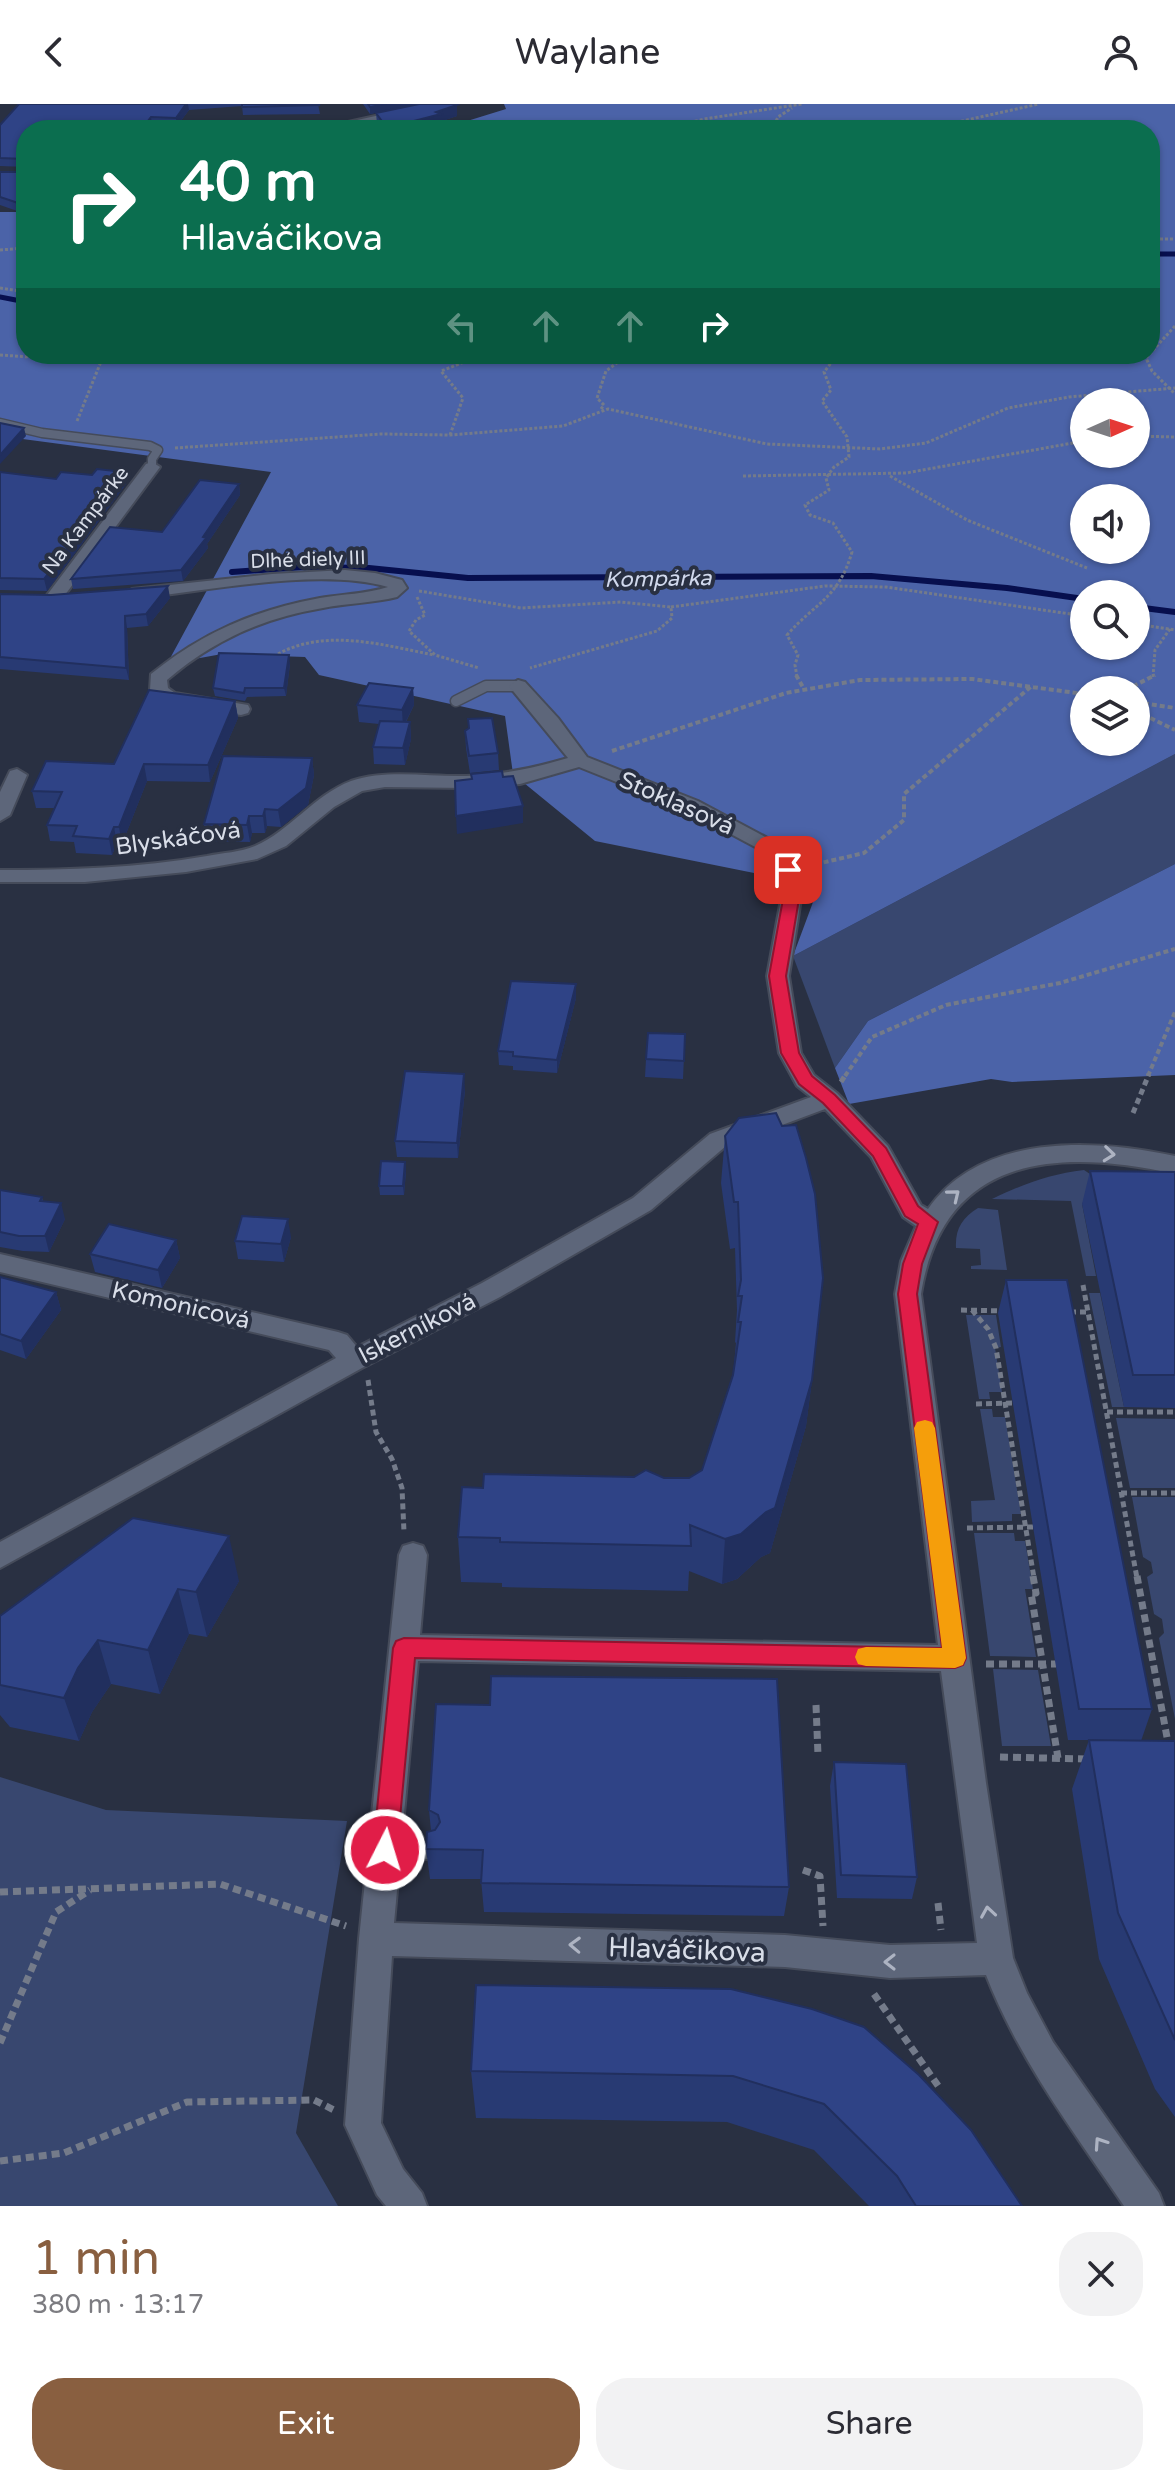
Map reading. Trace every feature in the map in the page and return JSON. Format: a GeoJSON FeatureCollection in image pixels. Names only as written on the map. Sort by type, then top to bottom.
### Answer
{"type":"FeatureCollection","features":[{"type":"Feature","properties":{"kind":"street"},"geometry":{"type":"LineString","coordinates":[[361,120],[449,104]]}},
{"type":"Feature","properties":{"kind":"street"},"geometry":{"type":"LineString","coordinates":[[362,107],[388,114]]}},
{"type":"Feature","properties":{"kind":"street","name":"Na Kampárke"},"geometry":{"type":"LineString","coordinates":[[81,597],[46,599],[152,467]]}},
{"type":"Feature","properties":{"kind":"street","name":"Dlhé diely III"},"geometry":{"type":"LineString","coordinates":[[124,594],[329,577],[390,581],[398,588],[391,593],[273,611],[230,628],[187,651],[158,678],[159,690],[169,698],[241,709]]}},
{"type":"Feature","properties":{"kind":"street"},"geometry":{"type":"LineString","coordinates":[[518,686],[551,722],[580,761]]}},
{"type":"Feature","properties":{"kind":"street","name":"Stoklasová"},"geometry":{"type":"LineString","coordinates":[[580,761],[691,805],[766,845],[788,870]]}},
{"type":"Feature","properties":{"kind":"street","name":"Blyskáčová"},"geometry":{"type":"LineString","coordinates":[[0,876],[85,876],[186,866],[257,853],[279,842],[327,803],[356,786],[385,781],[468,782],[520,778],[580,761]]}},
{"type":"Feature","properties":{"kind":"street"},"geometry":{"type":"LineString","coordinates":[[0,815],[17,775]]}},
{"type":"Feature","properties":{"kind":"street"},"geometry":{"type":"LineString","coordinates":[[788,870],[791,899],[778,976],[790,1053],[805,1080],[829,1099],[880,1152],[912,1211],[929,1222]]}},
{"type":"Feature","properties":{"kind":"street","name":"Iskerníková"},"geometry":{"type":"LineString","coordinates":[[0,1556],[353,1361],[491,1290],[642,1204],[718,1140],[829,1099]]}},
{"type":"Feature","properties":{"kind":"street"},"geometry":{"type":"LineString","coordinates":[[1146,2206],[1041,2054],[1014,2004],[996,1958],[979,1855],[908,1294],[912,1264],[929,1222],[950,1196],[967,1184],[1011,1164],[1042,1156],[1101,1153],[1175,1165]]}},
{"type":"Feature","properties":{"kind":"street","name":"Komonicová"},"geometry":{"type":"LineString","coordinates":[[0,1263],[338,1342],[353,1361]]}},
{"type":"Feature","properties":{"kind":"street"},"geometry":{"type":"LineString","coordinates":[[409,2206],[390,2182],[363,2125],[376,1939],[413,1555]]}},
{"type":"Feature","properties":{"kind":"street"},"geometry":{"type":"LineString","coordinates":[[404,1648],[955,1658]]}},
{"type":"Feature","properties":{"kind":"street","name":"Hlaváčikova"},"geometry":{"type":"LineString","coordinates":[[376,1939],[785,1951],[850,1962],[948,1962],[996,1958]]}},
{"type":"Feature","properties":{"kind":"lane"},"geometry":{"type":"LineString","coordinates":[[0,423],[150,446],[158,450],[152,459],[152,467]]}},
{"type":"Feature","properties":{"kind":"lane"},"geometry":{"type":"LineString","coordinates":[[456,701],[486,686],[518,686]]}},
{"type":"Feature","properties":{"kind":"lane"},"geometry":{"type":"LineString","coordinates":[[385,1850],[432,1851]]}},
{"type":"Feature","properties":{"kind":"path"},"geometry":{"type":"LineString","coordinates":[[700,120],[800,104]]}},
{"type":"Feature","properties":{"kind":"path"},"geometry":{"type":"LineString","coordinates":[[777,120],[800,104]]}},
{"type":"Feature","properties":{"kind":"path"},"geometry":{"type":"LineString","coordinates":[[967,120],[1039,104]]}},
{"type":"Feature","properties":{"kind":"path"},"geometry":{"type":"LineString","coordinates":[[1160,343],[1175,326]]}},
{"type":"Feature","properties":{"kind":"path"},"geometry":{"type":"LineString","coordinates":[[71,436],[100,364]]}},
{"type":"Feature","properties":{"kind":"path"},"geometry":{"type":"LineString","coordinates":[[450,435],[463,398],[441,371],[459,364]]}},
{"type":"Feature","properties":{"kind":"path"},"geometry":{"type":"LineString","coordinates":[[158,450],[381,434],[450,435],[563,426],[600,410],[604,405],[597,398],[606,371],[616,364]]}},
{"type":"Feature","properties":{"kind":"path"},"geometry":{"type":"LineString","coordinates":[[804,689],[793,664],[798,655],[787,635],[833,596],[844,582],[852,552],[833,523],[810,515],[805,505],[829,490],[828,476],[834,467],[849,457],[850,450],[841,427],[822,401],[831,390],[824,372],[830,364]]}},
{"type":"Feature","properties":{"kind":"path"},"geometry":{"type":"LineString","coordinates":[[1149,364],[1167,389]]}},
{"type":"Feature","properties":{"kind":"path"},"geometry":{"type":"LineString","coordinates":[[600,410],[720,431],[767,444],[850,450],[926,443],[1008,408],[1069,397],[1167,389],[1175,391]]}},
{"type":"Feature","properties":{"kind":"path"},"geometry":{"type":"LineString","coordinates":[[1150,436],[1175,437]]}},
{"type":"Feature","properties":{"kind":"path"},"geometry":{"type":"LineString","coordinates":[[743,476],[888,474],[968,464],[1070,444]]}},
{"type":"Feature","properties":{"kind":"path"},"geometry":{"type":"LineString","coordinates":[[888,474],[967,520],[1087,568]]}},
{"type":"Feature","properties":{"kind":"path"},"geometry":{"type":"LineString","coordinates":[[398,588],[509,607],[536,608],[650,601],[671,607],[838,586],[936,592],[1070,614]]}},
{"type":"Feature","properties":{"kind":"path"},"geometry":{"type":"LineString","coordinates":[[398,588],[420,599],[425,615],[416,620],[409,631],[435,655]]}},
{"type":"Feature","properties":{"kind":"path"},"geometry":{"type":"LineString","coordinates":[[518,686],[517,673],[657,631],[672,618],[671,607]]}},
{"type":"Feature","properties":{"kind":"path"},"geometry":{"type":"LineString","coordinates":[[1150,626],[1172,629]]}},
{"type":"Feature","properties":{"kind":"path"},"geometry":{"type":"LineString","coordinates":[[1150,678],[1155,676],[1155,650],[1172,629]]}},
{"type":"Feature","properties":{"kind":"path"},"geometry":{"type":"LineString","coordinates":[[278,654],[290,645],[322,641],[365,643],[435,655],[490,671],[518,686]]}},
{"type":"Feature","properties":{"kind":"path"},"geometry":{"type":"LineString","coordinates":[[580,761],[682,731],[804,689],[832,683],[900,676],[983,678],[1070,692]]}},
{"type":"Feature","properties":{"kind":"path"},"geometry":{"type":"LineString","coordinates":[[788,870],[864,853],[904,820],[904,794],[1033,685]]}},
{"type":"Feature","properties":{"kind":"path"},"geometry":{"type":"LineString","coordinates":[[1150,704],[1175,708]]}},
{"type":"Feature","properties":{"kind":"path"},"geometry":{"type":"LineString","coordinates":[[1150,718],[1175,730]]}},
{"type":"Feature","properties":{"kind":"path"},"geometry":{"type":"LineString","coordinates":[[829,1099],[872,1037],[946,1005],[1060,983],[1175,949]]}},
{"type":"Feature","properties":{"kind":"path"},"geometry":{"type":"LineString","coordinates":[[1133,1113],[1175,1012]]}},
{"type":"Feature","properties":{"kind":"path"},"geometry":{"type":"LineString","coordinates":[[1083,1285],[1171,1762]]}},
{"type":"Feature","properties":{"kind":"path"},"geometry":{"type":"LineString","coordinates":[[961,1310],[1019,1311]]}},
{"type":"Feature","properties":{"kind":"path"},"geometry":{"type":"LineString","coordinates":[[972,1310],[988,1329],[996,1348],[1058,1758]]}},
{"type":"Feature","properties":{"kind":"path"},"geometry":{"type":"LineString","coordinates":[[1060,1312],[1088,1312]]}},
{"type":"Feature","properties":{"kind":"path"},"geometry":{"type":"LineString","coordinates":[[353,1361],[368,1379],[376,1432],[392,1459],[402,1488],[405,1535],[413,1555]]}},
{"type":"Feature","properties":{"kind":"path"},"geometry":{"type":"LineString","coordinates":[[976,1404],[1013,1403]]}},
{"type":"Feature","properties":{"kind":"path"},"geometry":{"type":"LineString","coordinates":[[1107,1412],[1175,1412]]}},
{"type":"Feature","properties":{"kind":"path"},"geometry":{"type":"LineString","coordinates":[[1121,1493],[1175,1493]]}},
{"type":"Feature","properties":{"kind":"path"},"geometry":{"type":"LineString","coordinates":[[967,1528],[1033,1527]]}},
{"type":"Feature","properties":{"kind":"path"},"geometry":{"type":"LineString","coordinates":[[986,1664],[1056,1664]]}},
{"type":"Feature","properties":{"kind":"path"},"geometry":{"type":"LineString","coordinates":[[816,1705],[818,1755]]}},
{"type":"Feature","properties":{"kind":"path"},"geometry":{"type":"LineString","coordinates":[[1000,1757],[1100,1759]]}},
{"type":"Feature","properties":{"kind":"path"},"geometry":{"type":"LineString","coordinates":[[803,1870],[820,1876],[823,1927]]}},
{"type":"Feature","properties":{"kind":"path"},"geometry":{"type":"LineString","coordinates":[[0,1892],[220,1884],[334,1920],[376,1939]]}},
{"type":"Feature","properties":{"kind":"path"},"geometry":{"type":"LineString","coordinates":[[0,2043],[56,1912],[91,1889]]}},
{"type":"Feature","properties":{"kind":"path"},"geometry":{"type":"LineString","coordinates":[[938,1903],[941,1931]]}},
{"type":"Feature","properties":{"kind":"path"},"geometry":{"type":"LineString","coordinates":[[874,1994],[941,2090]]}},
{"type":"Feature","properties":{"kind":"path"},"geometry":{"type":"LineString","coordinates":[[0,2161],[64,2153],[187,2102],[314,2100],[363,2125]]}},
{"type":"Feature","properties":{"kind":"shaded area"},"geometry":{"type":"Polygon","coordinates":[[[504,104],[1175,104],[1175,754],[793,956],[819,886],[595,841],[513,774],[505,716],[319,675],[305,657],[222,654],[167,664],[271,472],[0,436],[0,212],[16,212],[16,364],[1160,364],[1160,120],[470,120],[506,109],[504,104]]]}},
{"type":"Feature","properties":{"kind":"shaded area"},"geometry":{"type":"Polygon","coordinates":[[[1175,754],[1175,864],[868,1021],[835,1068],[793,956],[1175,754]]]}},
{"type":"Feature","properties":{"kind":"shaded area"},"geometry":{"type":"Polygon","coordinates":[[[1175,864],[1175,1075],[1012,1082],[991,1079],[849,1104],[835,1068],[868,1021],[1175,864]]]}},
{"type":"Feature","properties":{"kind":"shaded area"},"geometry":{"type":"Polygon","coordinates":[[[1084,1170],[1096,1178],[1082,1204],[1096,1276],[1086,1276],[1071,1201],[992,1199],[1037,1180],[1084,1170]]]}},
{"type":"Feature","properties":{"kind":"shaded area"},"geometry":{"type":"Polygon","coordinates":[[[978,1208],[998,1210],[1007,1270],[971,1269],[971,1266],[981,1265],[980,1249],[956,1248],[961,1225],[978,1208]]]}},
{"type":"Feature","properties":{"kind":"shaded area"},"geometry":{"type":"Polygon","coordinates":[[[1089,1293],[1100,1293],[1124,1407],[1112,1407],[1089,1293]]]}},
{"type":"Feature","properties":{"kind":"shaded area"},"geometry":{"type":"Polygon","coordinates":[[[966,1315],[996,1315],[1001,1347],[995,1348],[1002,1392],[989,1392],[990,1399],[979,1399],[966,1315]]]}},
{"type":"Feature","properties":{"kind":"shaded area"},"geometry":{"type":"Polygon","coordinates":[[[980,1409],[992,1409],[993,1417],[1005,1417],[1021,1514],[1012,1514],[1012,1521],[972,1522],[971,1501],[995,1500],[980,1409]]]}},
{"type":"Feature","properties":{"kind":"shaded area"},"geometry":{"type":"Polygon","coordinates":[[[1116,1418],[1175,1419],[1175,1488],[1130,1488],[1116,1418]]]}},
{"type":"Feature","properties":{"kind":"shaded area"},"geometry":{"type":"Polygon","coordinates":[[[1132,1497],[1175,1497],[1175,1719],[1159,1638],[1164,1633],[1162,1619],[1154,1614],[1147,1577],[1153,1573],[1151,1562],[1143,1557],[1132,1497]]]}},
{"type":"Feature","properties":{"kind":"shaded area"},"geometry":{"type":"Polygon","coordinates":[[[974,1533],[1014,1533],[1015,1541],[1025,1541],[1033,1589],[1025,1589],[1036,1657],[990,1656],[974,1533]]]}},
{"type":"Feature","properties":{"kind":"shaded area"},"geometry":{"type":"Polygon","coordinates":[[[993,1669],[1038,1670],[1051,1746],[1002,1746],[993,1669]]]}},
{"type":"Feature","properties":{"kind":"shaded area"},"geometry":{"type":"Polygon","coordinates":[[[0,1777],[106,1810],[347,1821],[296,2133],[338,2206],[0,2206],[0,1777]]]}},
{"type":"Feature","properties":{"kind":"building"},"geometry":{"type":"Polygon","coordinates":[[[19,104],[186,104],[176,118],[16,120],[16,159],[0,158],[0,125],[19,104]]]}},
{"type":"Feature","properties":{"kind":"building"},"geometry":{"type":"Polygon","coordinates":[[[242,104],[318,104],[320,105],[242,107],[242,104]]]}},
{"type":"Feature","properties":{"kind":"building"},"geometry":{"type":"Polygon","coordinates":[[[419,104],[457,105],[436,112],[441,114],[418,120],[381,120],[376,113],[419,104]]]}},
{"type":"Feature","properties":{"kind":"building"},"geometry":{"type":"Polygon","coordinates":[[[0,172],[16,172],[16,202],[0,197],[0,172]]]}},
{"type":"Feature","properties":{"kind":"building"},"geometry":{"type":"Polygon","coordinates":[[[0,423],[24,428],[0,455],[0,423]]]}},
{"type":"Feature","properties":{"kind":"building"},"geometry":{"type":"Polygon","coordinates":[[[97,469],[124,472],[44,579],[0,578],[0,472],[56,479],[61,472],[92,475],[97,469]]]}},
{"type":"Feature","properties":{"kind":"building"},"geometry":{"type":"Polygon","coordinates":[[[200,480],[239,484],[203,537],[206,538],[181,570],[71,579],[110,527],[162,532],[200,480]]]}},
{"type":"Feature","properties":{"kind":"building"},"geometry":{"type":"Polygon","coordinates":[[[168,586],[146,614],[125,616],[126,668],[0,657],[0,594],[51,595],[168,586]]]}},
{"type":"Feature","properties":{"kind":"building"},"geometry":{"type":"Polygon","coordinates":[[[219,653],[289,655],[284,688],[245,688],[244,693],[213,688],[219,653]]]}},
{"type":"Feature","properties":{"kind":"building"},"geometry":{"type":"Polygon","coordinates":[[[369,683],[413,688],[402,710],[357,705],[369,683]]]}},
{"type":"Feature","properties":{"kind":"building"},"geometry":{"type":"Polygon","coordinates":[[[149,690],[235,701],[208,765],[144,764],[119,827],[114,827],[109,839],[73,836],[77,826],[47,825],[62,792],[32,791],[46,761],[114,764],[149,690]]]}},
{"type":"Feature","properties":{"kind":"building"},"geometry":{"type":"Polygon","coordinates":[[[492,718],[498,753],[469,756],[465,731],[469,728],[468,719],[492,718]]]}},
{"type":"Feature","properties":{"kind":"building"},"geometry":{"type":"Polygon","coordinates":[[[380,721],[410,722],[403,748],[373,747],[380,721]]]}},
{"type":"Feature","properties":{"kind":"building"},"geometry":{"type":"Polygon","coordinates":[[[223,756],[312,758],[306,788],[278,810],[265,809],[263,816],[249,816],[247,825],[204,824],[223,756]]]}},
{"type":"Feature","properties":{"kind":"building"},"geometry":{"type":"Polygon","coordinates":[[[502,771],[503,777],[513,776],[523,806],[456,816],[455,781],[472,779],[471,774],[502,771]]]}},
{"type":"Feature","properties":{"kind":"building"},"geometry":{"type":"Polygon","coordinates":[[[511,981],[576,984],[557,1060],[513,1056],[513,1052],[498,1051],[511,981]]]}},
{"type":"Feature","properties":{"kind":"building"},"geometry":{"type":"Polygon","coordinates":[[[648,1033],[685,1034],[684,1061],[646,1059],[648,1033]]]}},
{"type":"Feature","properties":{"kind":"building"},"geometry":{"type":"Polygon","coordinates":[[[405,1071],[464,1074],[457,1143],[395,1141],[405,1071]]]}},
{"type":"Feature","properties":{"kind":"building"},"geometry":{"type":"Polygon","coordinates":[[[776,1113],[782,1126],[796,1125],[806,1158],[815,1194],[823,1278],[812,1380],[775,1508],[741,1534],[725,1539],[690,1525],[691,1546],[500,1542],[500,1538],[458,1537],[462,1487],[483,1488],[484,1474],[634,1477],[646,1470],[664,1478],[689,1478],[702,1470],[733,1375],[741,1322],[738,1322],[742,1296],[738,1296],[741,1280],[738,1202],[734,1202],[725,1136],[739,1118],[776,1113]]]}},
{"type":"Feature","properties":{"kind":"building"},"geometry":{"type":"Polygon","coordinates":[[[381,1161],[405,1162],[403,1186],[379,1186],[381,1161]]]}},
{"type":"Feature","properties":{"kind":"building"},"geometry":{"type":"Polygon","coordinates":[[[1090,1171],[1175,1172],[1175,1375],[1133,1375],[1090,1171]]]}},
{"type":"Feature","properties":{"kind":"building"},"geometry":{"type":"Polygon","coordinates":[[[0,1190],[42,1197],[40,1201],[61,1203],[45,1236],[0,1232],[0,1190]]]}},
{"type":"Feature","properties":{"kind":"building"},"geometry":{"type":"Polygon","coordinates":[[[242,1216],[288,1219],[281,1244],[235,1241],[242,1216]]]}},
{"type":"Feature","properties":{"kind":"building"},"geometry":{"type":"Polygon","coordinates":[[[109,1224],[176,1240],[158,1270],[90,1254],[109,1224]]]}},
{"type":"Feature","properties":{"kind":"building"},"geometry":{"type":"Polygon","coordinates":[[[0,1277],[56,1292],[21,1341],[0,1334],[0,1277]]]}},
{"type":"Feature","properties":{"kind":"building"},"geometry":{"type":"Polygon","coordinates":[[[1006,1280],[1067,1280],[1152,1709],[1079,1709],[1006,1280]]]}},
{"type":"Feature","properties":{"kind":"building"},"geometry":{"type":"Polygon","coordinates":[[[133,1518],[229,1536],[196,1592],[178,1589],[148,1650],[98,1640],[78,1668],[64,1698],[0,1685],[0,1616],[133,1518]]]}},
{"type":"Feature","properties":{"kind":"building"},"geometry":{"type":"Polygon","coordinates":[[[491,1676],[777,1679],[789,1887],[481,1883],[483,1850],[426,1849],[427,1832],[435,1830],[440,1822],[438,1815],[429,1810],[436,1704],[490,1705],[491,1676]]]}},
{"type":"Feature","properties":{"kind":"building"},"geometry":{"type":"Polygon","coordinates":[[[1089,1740],[1175,1741],[1175,2040],[1118,1913],[1089,1740]]]}},
{"type":"Feature","properties":{"kind":"building"},"geometry":{"type":"Polygon","coordinates":[[[834,1762],[906,1764],[917,1877],[841,1875],[834,1762]]]}},
{"type":"Feature","properties":{"kind":"building"},"geometry":{"type":"Polygon","coordinates":[[[476,1985],[731,1989],[812,2009],[864,2027],[919,2075],[971,2130],[1022,2206],[916,2206],[897,2176],[824,2104],[733,2076],[471,2071],[476,1985]]]}},
{"type":"Feature","properties":{"kind":"waterway"},"geometry":{"type":"LineString","coordinates":[[1160,254],[1175,254]]}},
{"type":"Feature","properties":{"kind":"waterway"},"geometry":{"type":"LineString","coordinates":[[0,297],[16,300]]}},
{"type":"Feature","properties":{"kind":"waterway","name":"Kompárka"},"geometry":{"type":"LineString","coordinates":[[232,572],[304,567],[369,568],[468,578],[871,576],[1070,597]]}},
{"type":"Feature","properties":{"kind":"waterway","name":"Kompárka"},"geometry":{"type":"LineString","coordinates":[[1150,609],[1175,612]]}},
{"type":"Feature","properties":{"kind":"slow traffic"},"geometry":{"type":"LineString","coordinates":[[866,1657],[955,1658],[925,1428]]}},
{"type":"Feature","properties":{"kind":"route"},"geometry":{"type":"LineString","coordinates":[[385,1850],[404,1648],[955,1658],[908,1294],[912,1264],[929,1222],[912,1211],[880,1152],[829,1099],[805,1080],[790,1053],[778,976],[791,899],[788,870]]}}]}
